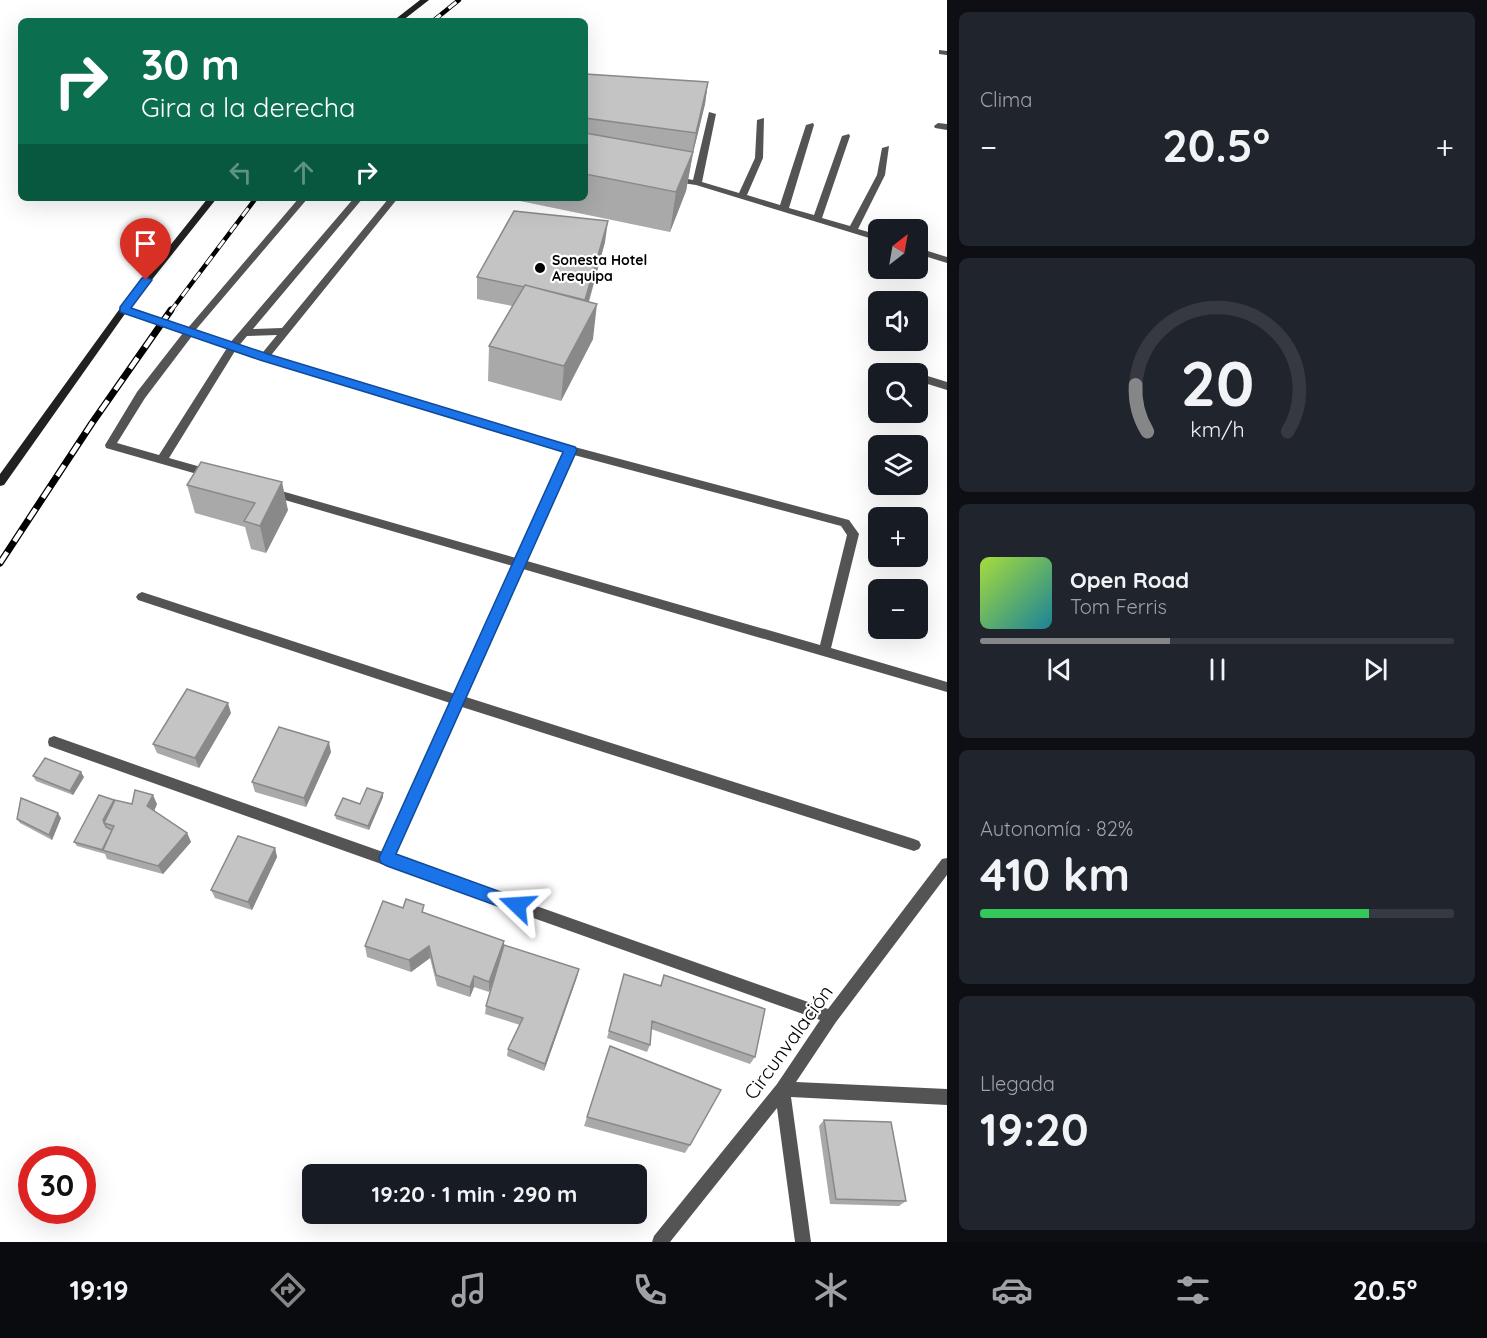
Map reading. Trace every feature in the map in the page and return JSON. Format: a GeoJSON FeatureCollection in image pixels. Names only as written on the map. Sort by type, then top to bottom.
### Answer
{"type":"FeatureCollection","features":[{"type":"Feature","properties":{"kind":"main road"},"geometry":{"type":"LineString","coordinates":[[402,18],[425,0]]}},
{"type":"Feature","properties":{"kind":"main road"},"geometry":{"type":"LineString","coordinates":[[0,482],[4,469],[124,309],[211,201]]}},
{"type":"Feature","properties":{"kind":"street"},"geometry":{"type":"LineString","coordinates":[[697,183],[712,114]]}},
{"type":"Feature","properties":{"kind":"street"},"geometry":{"type":"LineString","coordinates":[[742,196],[759,158],[761,120]]}},
{"type":"Feature","properties":{"kind":"street"},"geometry":{"type":"LineString","coordinates":[[784,208],[810,125]]}},
{"type":"Feature","properties":{"kind":"street"},"geometry":{"type":"LineString","coordinates":[[817,219],[846,136]]}},
{"type":"Feature","properties":{"kind":"street"},"geometry":{"type":"LineString","coordinates":[[853,230],[881,175],[886,148]]}},
{"type":"Feature","properties":{"kind":"street"},"geometry":{"type":"LineString","coordinates":[[663,177],[697,183],[868,235]]}},
{"type":"Feature","properties":{"kind":"street"},"geometry":{"type":"LineString","coordinates":[[219,477],[110,445],[141,395],[190,332],[301,201]]}},
{"type":"Feature","properties":{"kind":"street"},"geometry":{"type":"LineString","coordinates":[[162,460],[233,346],[356,201]]}},
{"type":"Feature","properties":{"kind":"street"},"geometry":{"type":"LineString","coordinates":[[264,357],[392,201]]}},
{"type":"Feature","properties":{"kind":"street"},"geometry":{"type":"LineString","coordinates":[[928,253],[947,260]]}},
{"type":"Feature","properties":{"kind":"street"},"geometry":{"type":"LineString","coordinates":[[124,309],[264,357],[570,450],[844,523],[853,534],[824,652]]}},
{"type":"Feature","properties":{"kind":"street"},"geometry":{"type":"LineString","coordinates":[[244,333],[284,331]]}},
{"type":"Feature","properties":{"kind":"street"},"geometry":{"type":"LineString","coordinates":[[928,380],[947,386]]}},
{"type":"Feature","properties":{"kind":"street"},"geometry":{"type":"LineString","coordinates":[[387,858],[570,450]]}},
{"type":"Feature","properties":{"kind":"street"},"geometry":{"type":"LineString","coordinates":[[254,487],[947,687]]}},
{"type":"Feature","properties":{"kind":"street"},"geometry":{"type":"LineString","coordinates":[[142,597],[914,845]]}},
{"type":"Feature","properties":{"kind":"street"},"geometry":{"type":"LineString","coordinates":[[54,742],[831,1017]]}},
{"type":"Feature","properties":{"kind":"street","name":"Circunvalación"},"geometry":{"type":"LineString","coordinates":[[660,1242],[782,1089],[831,1017],[947,864]]}},
{"type":"Feature","properties":{"kind":"street"},"geometry":{"type":"LineString","coordinates":[[803,1242],[782,1089],[947,1097]]}},
{"type":"Feature","properties":{"kind":"building"},"geometry":{"type":"Polygon","coordinates":[[[588,74],[708,82],[696,133],[588,118],[588,74]]]}},
{"type":"Feature","properties":{"kind":"building"},"geometry":{"type":"Polygon","coordinates":[[[588,134],[693,152],[676,192],[588,175],[588,134]]]}},
{"type":"Feature","properties":{"kind":"building"},"geometry":{"type":"Polygon","coordinates":[[[514,211],[608,221],[585,300],[525,285],[524,287],[477,277],[514,211]]]}},
{"type":"Feature","properties":{"kind":"building"},"geometry":{"type":"Polygon","coordinates":[[[525,285],[597,304],[564,366],[489,346],[525,285]]]}},
{"type":"Feature","properties":{"kind":"building"},"geometry":{"type":"Polygon","coordinates":[[[201,462],[282,482],[260,526],[244,521],[255,503],[187,485],[201,462]]]}},
{"type":"Feature","properties":{"kind":"building"},"geometry":{"type":"Polygon","coordinates":[[[187,689],[228,703],[195,758],[153,744],[187,689]]]}},
{"type":"Feature","properties":{"kind":"building"},"geometry":{"type":"Polygon","coordinates":[[[279,727],[329,742],[304,798],[252,782],[279,727]]]}},
{"type":"Feature","properties":{"kind":"building"},"geometry":{"type":"Polygon","coordinates":[[[45,758],[81,772],[70,791],[33,776],[45,758]]]}},
{"type":"Feature","properties":{"kind":"building"},"geometry":{"type":"Polygon","coordinates":[[[367,788],[383,793],[368,826],[335,815],[343,798],[360,804],[367,788]]]}},
{"type":"Feature","properties":{"kind":"building"},"geometry":{"type":"Polygon","coordinates":[[[135,790],[153,795],[147,806],[187,833],[158,866],[102,850],[114,826],[104,823],[115,800],[132,804],[135,790]]]}},
{"type":"Feature","properties":{"kind":"building"},"geometry":{"type":"Polygon","coordinates":[[[99,795],[114,800],[103,820],[106,827],[112,830],[103,850],[74,842],[99,795]]]}},
{"type":"Feature","properties":{"kind":"building"},"geometry":{"type":"Polygon","coordinates":[[[21,798],[58,813],[49,835],[17,819],[21,798]]]}},
{"type":"Feature","properties":{"kind":"building"},"geometry":{"type":"Polygon","coordinates":[[[238,836],[275,848],[248,902],[211,890],[238,836]]]}},
{"type":"Feature","properties":{"kind":"building"},"geometry":{"type":"Polygon","coordinates":[[[406,899],[424,905],[422,912],[504,941],[489,982],[474,976],[470,987],[436,975],[429,946],[409,960],[365,946],[383,901],[403,908],[406,899]]]}},
{"type":"Feature","properties":{"kind":"building"},"geometry":{"type":"Polygon","coordinates":[[[504,945],[579,969],[545,1064],[508,1049],[523,1018],[486,1006],[504,945]]]}},
{"type":"Feature","properties":{"kind":"building"},"geometry":{"type":"Polygon","coordinates":[[[624,974],[661,986],[664,975],[765,1009],[755,1057],[652,1021],[650,1045],[609,1031],[624,974]]]}},
{"type":"Feature","properties":{"kind":"building"},"geometry":{"type":"Polygon","coordinates":[[[610,1046],[721,1090],[690,1145],[587,1117],[610,1046]]]}},
{"type":"Feature","properties":{"kind":"building"},"geometry":{"type":"Polygon","coordinates":[[[824,1120],[891,1122],[906,1201],[836,1199],[824,1120]]]}},
{"type":"Feature","properties":{"kind":"railway"},"geometry":{"type":"LineString","coordinates":[[437,18],[459,0]]}},
{"type":"Feature","properties":{"kind":"railway"},"geometry":{"type":"LineString","coordinates":[[170,312],[254,201]]}},
{"type":"Feature","properties":{"kind":"railway"},"geometry":{"type":"LineString","coordinates":[[0,563],[92,423],[171,310]]}},
{"type":"Feature","properties":{"kind":"place","name":"Sonesta Hotel Arequipa"},"geometry":{"type":"Point","coordinates":[540,268]}},
{"type":"Feature","properties":{"kind":"route"},"geometry":{"type":"LineString","coordinates":[[146,280],[124,309],[264,357],[570,450],[387,858],[517,905]]}}]}
